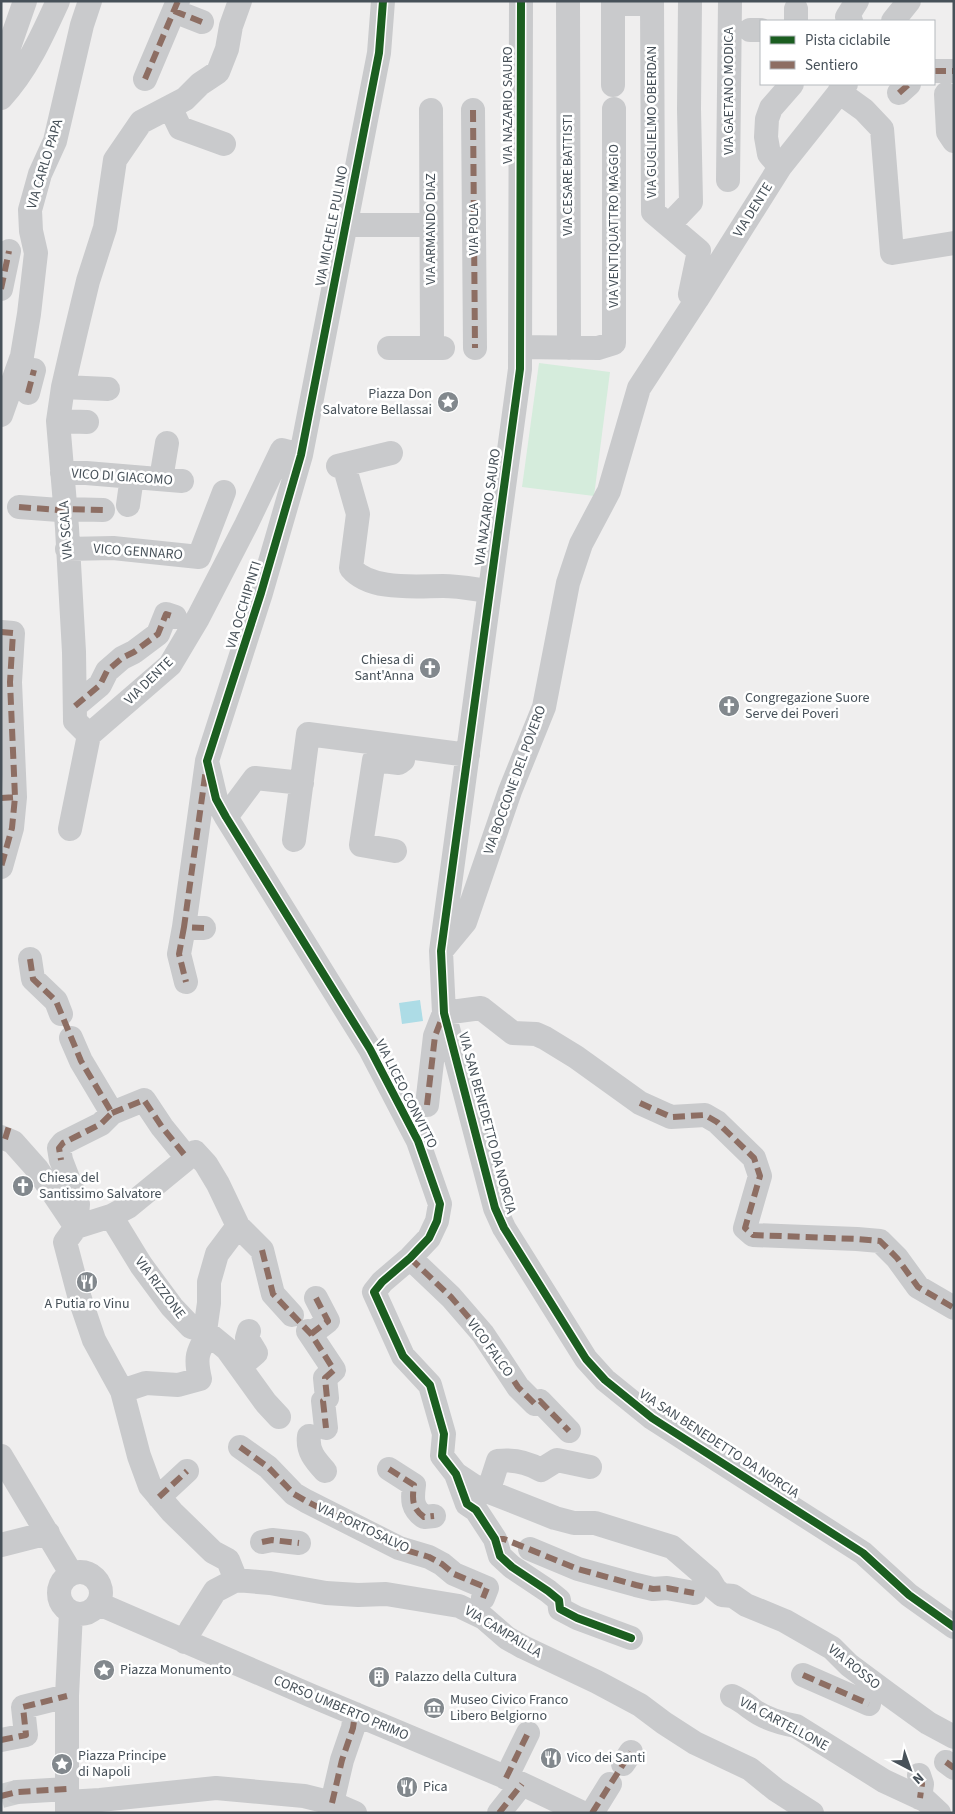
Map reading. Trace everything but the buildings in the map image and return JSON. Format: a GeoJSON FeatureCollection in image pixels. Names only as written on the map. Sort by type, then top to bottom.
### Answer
{"type":"FeatureCollection","features":[{"type":"Feature","properties":{"kind":"street"},"geometry":{"type":"LineString","coordinates":[[1,70],[25,1]]}},
{"type":"Feature","properties":{"kind":"street"},"geometry":{"type":"LineString","coordinates":[[1,98],[16,82],[33,53],[58,1]]}},
{"type":"Feature","properties":{"kind":"street","name":"VIA CARLO PAPA"},"geometry":{"type":"LineString","coordinates":[[1,415],[22,356],[29,314],[36,253],[30,231],[30,210],[40,174],[55,141],[82,25],[90,1]]}},
{"type":"Feature","properties":{"kind":"street","name":"VIA MICHELE PULINO"},"geometry":{"type":"LineString","coordinates":[[301,455],[379,53],[383,1]]}},
{"type":"Feature","properties":{"kind":"street","name":"VIA NAZARIO SAURO"},"geometry":{"type":"LineString","coordinates":[[444,1013],[441,951],[520,369],[521,1]]}},
{"type":"Feature","properties":{"kind":"street","name":"VIA CESARE BATTISTI"},"geometry":{"type":"LineString","coordinates":[[568,1],[569,348]]}},
{"type":"Feature","properties":{"kind":"street"},"geometry":{"type":"LineString","coordinates":[[669,225],[690,202],[709,108],[690,1]]}},
{"type":"Feature","properties":{"kind":"street","name":"VIA GAETANO MODICA"},"geometry":{"type":"LineString","coordinates":[[728,180],[709,108],[730,1]]}},
{"type":"Feature","properties":{"kind":"street"},"geometry":{"type":"LineString","coordinates":[[895,20],[909,1]]}},
{"type":"Feature","properties":{"kind":"street"},"geometry":{"type":"LineString","coordinates":[[613,85],[613,3],[652,3]]}},
{"type":"Feature","properties":{"kind":"street","name":"VIA GUGLIELMO OBERDAN"},"geometry":{"type":"LineString","coordinates":[[652,3],[653,212],[699,251],[690,294],[697,299]]}},
{"type":"Feature","properties":{"kind":"street"},"geometry":{"type":"LineString","coordinates":[[145,79],[176,6],[202,22]]}},
{"type":"Feature","properties":{"kind":"street","name":"VIA SCALA"},"geometry":{"type":"LineString","coordinates":[[90,735],[75,721],[74,652],[58,421],[63,387],[88,281],[105,228],[114,160],[141,122],[185,99],[200,84],[218,72],[227,49],[237,8]]}},
{"type":"Feature","properties":{"kind":"street"},"geometry":{"type":"LineString","coordinates":[[935,71],[954,70]]}},
{"type":"Feature","properties":{"kind":"street"},"geometry":{"type":"LineString","coordinates":[[780,167],[769,154],[766,137],[767,119],[771,108],[791,85]]}},
{"type":"Feature","properties":{"kind":"street"},"geometry":{"type":"LineString","coordinates":[[842,88],[882,129],[892,253],[954,243]]}},
{"type":"Feature","properties":{"kind":"street","name":"VIA DENTE"},"geometry":{"type":"LineString","coordinates":[[697,299],[780,167],[842,88]]}},
{"type":"Feature","properties":{"kind":"street"},"geometry":{"type":"LineString","coordinates":[[946,94],[948,132],[954,141]]}},
{"type":"Feature","properties":{"kind":"street"},"geometry":{"type":"LineString","coordinates":[[170,107],[180,128],[224,144]]}},
{"type":"Feature","properties":{"kind":"street"},"geometry":{"type":"LineString","coordinates":[[664,109],[709,108]]}},
{"type":"Feature","properties":{"kind":"street","name":"VIA VENTIQUATTRO MAGGIO"},"geometry":{"type":"LineString","coordinates":[[569,348],[598,348],[614,343],[614,109]]}},
{"type":"Feature","properties":{"kind":"street","name":"VIA ARMANDO DIAZ"},"geometry":{"type":"LineString","coordinates":[[390,348],[437,348],[431,226],[431,110]]}},
{"type":"Feature","properties":{"kind":"street","name":"VIA POLA"},"geometry":{"type":"LineString","coordinates":[[474,110],[475,348]]}},
{"type":"Feature","properties":{"kind":"street"},"geometry":{"type":"LineString","coordinates":[[346,226],[431,226]]}},
{"type":"Feature","properties":{"kind":"street"},"geometry":{"type":"LineString","coordinates":[[1,289],[9,251]]}},
{"type":"Feature","properties":{"kind":"street","name":"VIA BOCCONE DEL POVERO"},"geometry":{"type":"LineString","coordinates":[[441,951],[465,922],[510,791],[544,708],[568,583],[581,544],[609,491],[639,388],[697,299]]}},
{"type":"Feature","properties":{"kind":"street"},"geometry":{"type":"LineString","coordinates":[[520,347],[569,348]]}},
{"type":"Feature","properties":{"kind":"street"},"geometry":{"type":"LineString","coordinates":[[28,393],[34,370]]}},
{"type":"Feature","properties":{"kind":"street"},"geometry":{"type":"LineString","coordinates":[[63,387],[108,389]]}},
{"type":"Feature","properties":{"kind":"street"},"geometry":{"type":"LineString","coordinates":[[58,421],[87,422]]}},
{"type":"Feature","properties":{"kind":"street","name":"VICO DI GIACOMO"},"geometry":{"type":"LineString","coordinates":[[62,473],[86,473],[171,480],[168,443]]}},
{"type":"Feature","properties":{"kind":"street","name":"VIA DENTE"},"geometry":{"type":"LineString","coordinates":[[90,735],[170,665],[198,618],[282,450],[301,455]]}},
{"type":"Feature","properties":{"kind":"street"},"geometry":{"type":"LineString","coordinates":[[391,454],[341,466],[358,514],[350,568],[356,574],[378,584],[413,588],[444,586],[489,591]]}},
{"type":"Feature","properties":{"kind":"street","name":"VIA OCCHIPINTI"},"geometry":{"type":"LineString","coordinates":[[186,982],[179,954],[194,928],[207,761],[261,593],[301,455]]}},
{"type":"Feature","properties":{"kind":"street"},"geometry":{"type":"LineString","coordinates":[[128,505],[132,477]]}},
{"type":"Feature","properties":{"kind":"street","name":"VICO GENNARO"},"geometry":{"type":"LineString","coordinates":[[67,549],[113,548],[199,557],[224,492]]}},
{"type":"Feature","properties":{"kind":"street"},"geometry":{"type":"LineString","coordinates":[[19,507],[59,510],[103,510]]}},
{"type":"Feature","properties":{"kind":"street"},"geometry":{"type":"LineString","coordinates":[[75,706],[100,685],[107,671],[122,658],[134,652],[158,634],[166,614],[175,617]]}},
{"type":"Feature","properties":{"kind":"street"},"geometry":{"type":"LineString","coordinates":[[1,632],[12,634],[8,798],[12,828],[1,867]]}},
{"type":"Feature","properties":{"kind":"street"},"geometry":{"type":"LineString","coordinates":[[294,840],[308,734],[468,755]]}},
{"type":"Feature","properties":{"kind":"street"},"geometry":{"type":"LineString","coordinates":[[70,829],[90,735]]}},
{"type":"Feature","properties":{"kind":"street"},"geometry":{"type":"LineString","coordinates":[[395,851],[361,845],[374,760],[399,763],[419,749]]}},
{"type":"Feature","properties":{"kind":"street","name":"VIA LICEO CONVITTO"},"geometry":{"type":"LineString","coordinates":[[207,761],[216,799],[226,818],[370,1049],[418,1141],[440,1204],[437,1221],[428,1238],[374,1292],[404,1356],[430,1385],[444,1434],[442,1456],[456,1474],[467,1504],[514,1544],[500,1556],[559,1600],[560,1609],[577,1618],[632,1638]]}},
{"type":"Feature","properties":{"kind":"street"},"geometry":{"type":"LineString","coordinates":[[226,818],[255,778],[302,783]]}},
{"type":"Feature","properties":{"kind":"street"},"geometry":{"type":"LineString","coordinates":[[30,959],[33,978],[56,1001],[62,1014]]}},
{"type":"Feature","properties":{"kind":"street"},"geometry":{"type":"LineString","coordinates":[[427,1105],[435,1036],[444,1013],[481,1008],[513,1033],[536,1034],[545,1038],[576,1057],[640,1104],[671,1117],[705,1115],[717,1122],[754,1158],[760,1176],[745,1228],[753,1235],[880,1241],[897,1258],[918,1286],[954,1308]]}},
{"type":"Feature","properties":{"kind":"street","name":"VIA SAN BENEDETTO DA NORCIA"},"geometry":{"type":"LineString","coordinates":[[444,1013],[469,1113],[498,1215],[504,1228],[586,1359],[605,1380],[652,1418],[863,1553],[909,1595],[954,1627]]}},
{"type":"Feature","properties":{"kind":"street"},"geometry":{"type":"LineString","coordinates":[[71,1038],[81,1061],[112,1113]]}},
{"type":"Feature","properties":{"kind":"street"},"geometry":{"type":"LineString","coordinates":[[185,1642],[215,1591],[236,1580],[228,1560],[214,1552],[159,1498],[150,1486],[139,1456],[122,1391],[94,1340],[80,1299],[65,1242],[76,1227],[78,1204],[61,1160],[59,1148],[63,1143],[101,1124],[112,1113],[144,1100],[162,1127],[187,1158]]}},
{"type":"Feature","properties":{"kind":"street"},"geometry":{"type":"LineString","coordinates":[[5,1134],[37,1169],[76,1227]]}},
{"type":"Feature","properties":{"kind":"street"},"geometry":{"type":"LineString","coordinates":[[76,1227],[111,1216],[128,1207],[195,1152],[206,1164],[218,1184],[238,1226],[262,1250],[273,1294],[304,1326],[334,1370],[325,1378],[327,1398],[323,1401],[318,1432],[308,1445],[314,1459],[325,1471]]}},
{"type":"Feature","properties":{"kind":"street","name":"VIA RIZZONE"},"geometry":{"type":"LineString","coordinates":[[111,1216],[141,1265],[172,1308],[191,1327],[206,1333],[227,1349],[266,1403],[279,1417]]}},
{"type":"Feature","properties":{"kind":"street"},"geometry":{"type":"LineString","coordinates":[[122,1391],[146,1384],[178,1385],[200,1379],[196,1362],[206,1333],[209,1282],[217,1254],[238,1226]]}},
{"type":"Feature","properties":{"kind":"street","name":"VICO FALCO"},"geometry":{"type":"LineString","coordinates":[[410,1258],[484,1334],[518,1387],[535,1404],[540,1401],[569,1431]]}},
{"type":"Feature","properties":{"kind":"street"},"geometry":{"type":"LineString","coordinates":[[304,1326],[328,1321],[316,1298]]}},
{"type":"Feature","properties":{"kind":"street"},"geometry":{"type":"LineString","coordinates":[[240,1366],[256,1353],[247,1338],[250,1332]]}},
{"type":"Feature","properties":{"kind":"street","name":"VIA PORTOSALVO"},"geometry":{"type":"LineString","coordinates":[[240,1447],[268,1466],[294,1494],[306,1501],[399,1548],[442,1564],[454,1574],[487,1588],[479,1608]]}},
{"type":"Feature","properties":{"kind":"street"},"geometry":{"type":"LineString","coordinates":[[1,1456],[71,1573]]}},
{"type":"Feature","properties":{"kind":"street"},"geometry":{"type":"LineString","coordinates":[[456,1474],[474,1486],[488,1492],[498,1461],[512,1459],[520,1463],[530,1464],[541,1470],[557,1460],[590,1467]]}},
{"type":"Feature","properties":{"kind":"street"},"geometry":{"type":"LineString","coordinates":[[389,1469],[414,1485],[411,1502],[418,1513],[424,1517],[434,1516]]}},
{"type":"Feature","properties":{"kind":"street"},"geometry":{"type":"LineString","coordinates":[[159,1498],[188,1471]]}},
{"type":"Feature","properties":{"kind":"street","name":"VIA ROSSO"},"geometry":{"type":"LineString","coordinates":[[488,1492],[555,1518],[574,1523],[595,1523],[672,1547],[709,1580],[722,1595],[733,1596],[746,1605],[785,1621],[832,1648],[849,1665],[888,1694],[928,1723],[954,1737]]}},
{"type":"Feature","properties":{"kind":"street"},"geometry":{"type":"LineString","coordinates":[[1,1545],[48,1533]]}},
{"type":"Feature","properties":{"kind":"street"},"geometry":{"type":"LineString","coordinates":[[262,1542],[272,1540],[299,1543]]}},
{"type":"Feature","properties":{"kind":"street"},"geometry":{"type":"LineString","coordinates":[[514,1544],[571,1566],[636,1585],[653,1589],[667,1588],[694,1593]]}},
{"type":"Feature","properties":{"kind":"street"},"geometry":{"type":"LineString","coordinates":[[86,1572],[93,1576],[101,1589],[101,1597],[98,1604],[93,1610],[86,1613],[70,1612],[63,1606],[59,1597],[59,1588],[64,1579],[71,1573],[86,1572]]}},
{"type":"Feature","properties":{"kind":"street","name":"VIA CAMPAILLA"},"geometry":{"type":"LineString","coordinates":[[236,1580],[270,1583],[326,1593],[386,1594],[479,1608],[484,1618],[507,1638],[523,1648],[597,1682],[640,1705],[695,1743],[750,1769],[776,1790],[812,1813]]}},
{"type":"Feature","properties":{"kind":"street","name":"CORSO UMBERTO PRIMO"},"geometry":{"type":"LineString","coordinates":[[98,1604],[514,1781],[583,1813]]}},
{"type":"Feature","properties":{"kind":"street"},"geometry":{"type":"LineString","coordinates":[[67,1801],[67,1696],[70,1612]]}},
{"type":"Feature","properties":{"kind":"street"},"geometry":{"type":"LineString","coordinates":[[803,1674],[869,1704]]}},
{"type":"Feature","properties":{"kind":"street"},"geometry":{"type":"LineString","coordinates":[[6,1739],[26,1735],[23,1707],[67,1696]]}},
{"type":"Feature","properties":{"kind":"street","name":"VIA CARTELLONE"},"geometry":{"type":"LineString","coordinates":[[732,1696],[744,1701],[758,1713],[779,1723],[796,1726],[884,1781],[920,1798],[939,1813]]}},
{"type":"Feature","properties":{"kind":"street"},"geometry":{"type":"LineString","coordinates":[[332,1803],[342,1760],[353,1728],[355,1714]]}},
{"type":"Feature","properties":{"kind":"street"},"geometry":{"type":"LineString","coordinates":[[500,1813],[514,1781],[528,1733]]}},
{"type":"Feature","properties":{"kind":"street"},"geometry":{"type":"LineString","coordinates":[[919,1774],[922,1784],[920,1798]]}},
{"type":"Feature","properties":{"kind":"street"},"geometry":{"type":"LineString","coordinates":[[592,1813],[610,1784]]}},
{"type":"Feature","properties":{"kind":"street"},"geometry":{"type":"LineString","coordinates":[[18,1792],[67,1801],[100,1800],[158,1804],[216,1788],[304,1796],[332,1803],[355,1813]]}},
{"type":"Feature","properties":{"kind":"green space"},"geometry":{"type":"Polygon","coordinates":[[[539,363],[610,372],[594,496],[522,487],[539,363]]]}},
{"type":"Feature","properties":{"kind":"water"},"geometry":{"type":"Polygon","coordinates":[[[420,1000],[423,1021],[402,1024],[399,1003],[420,1000]]]}},
{"type":"Feature","properties":{"kind":"tunnel"},"geometry":{"type":"LineString","coordinates":[[1,1796],[17,1792]]}},
{"type":"Feature","properties":{"kind":"marked path"},"geometry":{"type":"LineString","coordinates":[[145,79],[178,1]]}},
{"type":"Feature","properties":{"kind":"marked path"},"geometry":{"type":"LineString","coordinates":[[174,11],[202,22]]}},
{"type":"Feature","properties":{"kind":"marked path"},"geometry":{"type":"LineString","coordinates":[[935,71],[954,71]]}},
{"type":"Feature","properties":{"kind":"marked path"},"geometry":{"type":"LineString","coordinates":[[899,93],[908,85]]}},
{"type":"Feature","properties":{"kind":"marked path"},"geometry":{"type":"LineString","coordinates":[[473,110],[475,348]]}},
{"type":"Feature","properties":{"kind":"marked path"},"geometry":{"type":"LineString","coordinates":[[1,289],[9,251]]}},
{"type":"Feature","properties":{"kind":"marked path"},"geometry":{"type":"LineString","coordinates":[[28,393],[34,370]]}},
{"type":"Feature","properties":{"kind":"marked path"},"geometry":{"type":"LineString","coordinates":[[19,507],[59,510],[103,510]]}},
{"type":"Feature","properties":{"kind":"marked path"},"geometry":{"type":"LineString","coordinates":[[75,706],[100,685],[107,671],[122,658],[134,652],[158,634],[166,614],[175,617]]}},
{"type":"Feature","properties":{"kind":"marked path"},"geometry":{"type":"LineString","coordinates":[[1,632],[13,633],[10,682],[15,797],[12,828],[1,867]]}},
{"type":"Feature","properties":{"kind":"marked path"},"geometry":{"type":"LineString","coordinates":[[204,928],[184,927],[206,769]]}},
{"type":"Feature","properties":{"kind":"marked path"},"geometry":{"type":"LineString","coordinates":[[1,798],[15,797]]}},
{"type":"Feature","properties":{"kind":"marked path"},"geometry":{"type":"LineString","coordinates":[[184,927],[179,954],[186,982]]}},
{"type":"Feature","properties":{"kind":"marked path"},"geometry":{"type":"LineString","coordinates":[[30,959],[33,979],[56,1001],[81,1061],[112,1113],[101,1124],[63,1143],[59,1148],[61,1160]]}},
{"type":"Feature","properties":{"kind":"marked path"},"geometry":{"type":"LineString","coordinates":[[427,1105],[435,1036],[444,1013]]}},
{"type":"Feature","properties":{"kind":"marked path"},"geometry":{"type":"LineString","coordinates":[[112,1113],[144,1100],[162,1127],[187,1158]]}},
{"type":"Feature","properties":{"kind":"marked path"},"geometry":{"type":"LineString","coordinates":[[640,1103],[671,1117],[705,1115],[717,1122],[754,1158],[760,1176],[745,1228],[753,1235],[880,1241],[897,1258],[918,1287],[954,1308]]}},
{"type":"Feature","properties":{"kind":"marked path"},"geometry":{"type":"LineString","coordinates":[[5,1139],[9,1126]]}},
{"type":"Feature","properties":{"kind":"marked path"},"geometry":{"type":"LineString","coordinates":[[262,1250],[273,1294],[311,1334],[334,1370],[325,1378],[327,1398],[323,1401],[326,1428]]}},
{"type":"Feature","properties":{"kind":"marked path"},"geometry":{"type":"LineString","coordinates":[[410,1258],[451,1297],[483,1334],[518,1387],[535,1404],[540,1401],[569,1431]]}},
{"type":"Feature","properties":{"kind":"marked path"},"geometry":{"type":"LineString","coordinates":[[311,1334],[328,1321],[316,1298]]}},
{"type":"Feature","properties":{"kind":"marked path"},"geometry":{"type":"LineString","coordinates":[[240,1447],[268,1467],[294,1494],[399,1548],[429,1557],[442,1564],[454,1574],[487,1588],[483,1598]]}},
{"type":"Feature","properties":{"kind":"marked path"},"geometry":{"type":"LineString","coordinates":[[389,1469],[414,1485],[414,1503],[420,1514],[424,1517],[434,1516]]}},
{"type":"Feature","properties":{"kind":"marked path"},"geometry":{"type":"LineString","coordinates":[[159,1497],[187,1471]]}},
{"type":"Feature","properties":{"kind":"marked path"},"geometry":{"type":"LineString","coordinates":[[495,1539],[504,1539],[578,1569],[636,1585],[653,1589],[667,1588],[694,1593]]}},
{"type":"Feature","properties":{"kind":"marked path"},"geometry":{"type":"LineString","coordinates":[[262,1542],[272,1540],[299,1543]]}},
{"type":"Feature","properties":{"kind":"marked path"},"geometry":{"type":"LineString","coordinates":[[475,1615],[477,1611]]}},
{"type":"Feature","properties":{"kind":"marked path"},"geometry":{"type":"LineString","coordinates":[[803,1675],[869,1704]]}},
{"type":"Feature","properties":{"kind":"marked path"},"geometry":{"type":"LineString","coordinates":[[1,1740],[26,1735],[23,1707],[67,1696]]}},
{"type":"Feature","properties":{"kind":"marked path"},"geometry":{"type":"LineString","coordinates":[[332,1803],[342,1760],[353,1728],[355,1714]]}},
{"type":"Feature","properties":{"kind":"marked path"},"geometry":{"type":"LineString","coordinates":[[506,1778],[528,1733]]}},
{"type":"Feature","properties":{"kind":"marked path"},"geometry":{"type":"LineString","coordinates":[[592,1813],[631,1752]]}},
{"type":"Feature","properties":{"kind":"marked path"},"geometry":{"type":"LineString","coordinates":[[946,1762],[954,1768]]}},
{"type":"Feature","properties":{"kind":"marked path"},"geometry":{"type":"LineString","coordinates":[[919,1775],[922,1784],[920,1798]]}},
{"type":"Feature","properties":{"kind":"marked path"},"geometry":{"type":"LineString","coordinates":[[499,1813],[522,1784]]}},
{"type":"Feature","properties":{"kind":"marked path"},"geometry":{"type":"LineString","coordinates":[[1,1796],[17,1792],[67,1789]]}},
{"type":"Feature","properties":{"kind":"cycle path"},"geometry":{"type":"LineString","coordinates":[[383,1],[379,53],[301,455],[261,593],[207,761],[216,799],[226,817],[370,1049],[418,1141],[440,1204],[437,1221],[429,1238],[410,1258],[382,1282],[374,1292],[403,1356],[430,1385],[444,1434],[442,1456],[456,1474],[467,1504],[476,1510],[495,1539],[500,1556],[512,1567],[559,1600],[560,1609],[577,1618],[631,1638]]}},
{"type":"Feature","properties":{"kind":"cycle path"},"geometry":{"type":"LineString","coordinates":[[521,1],[520,369],[441,951],[444,1013],[495,1208],[504,1228],[586,1359],[605,1380],[652,1418],[863,1553],[909,1595],[954,1627]]}},
{"type":"Feature","properties":{"kind":"place","name":"Piazza Don Salvatore Bellassai"},"geometry":{"type":"Point","coordinates":[448,402]}},
{"type":"Feature","properties":{"kind":"place","name":"Chiesa di Sant'Anna"},"geometry":{"type":"Point","coordinates":[430,668]}},
{"type":"Feature","properties":{"kind":"place","name":"Congregazione Suore Serve dei Poveri"},"geometry":{"type":"Point","coordinates":[729,706]}},
{"type":"Feature","properties":{"kind":"place","name":"Chiesa del Santissimo Salvatore"},"geometry":{"type":"Point","coordinates":[23,1186]}},
{"type":"Feature","properties":{"kind":"place","name":"A Putia ro Vinu"},"geometry":{"type":"Point","coordinates":[87,1282]}},
{"type":"Feature","properties":{"kind":"place","name":"Piazza Monumento"},"geometry":{"type":"Point","coordinates":[104,1670]}},
{"type":"Feature","properties":{"kind":"place","name":"Palazzo della Cultura"},"geometry":{"type":"Point","coordinates":[379,1677]}},
{"type":"Feature","properties":{"kind":"place","name":"Museo Civico Franco Libero Belgiorno"},"geometry":{"type":"Point","coordinates":[434,1708]}},
{"type":"Feature","properties":{"kind":"place","name":"Vico dei Santi"},"geometry":{"type":"Point","coordinates":[551,1758]}},
{"type":"Feature","properties":{"kind":"place","name":"Piazza Principe di Napoli"},"geometry":{"type":"Point","coordinates":[62,1764]}},
{"type":"Feature","properties":{"kind":"place","name":"Pica"},"geometry":{"type":"Point","coordinates":[407,1787]}}]}
